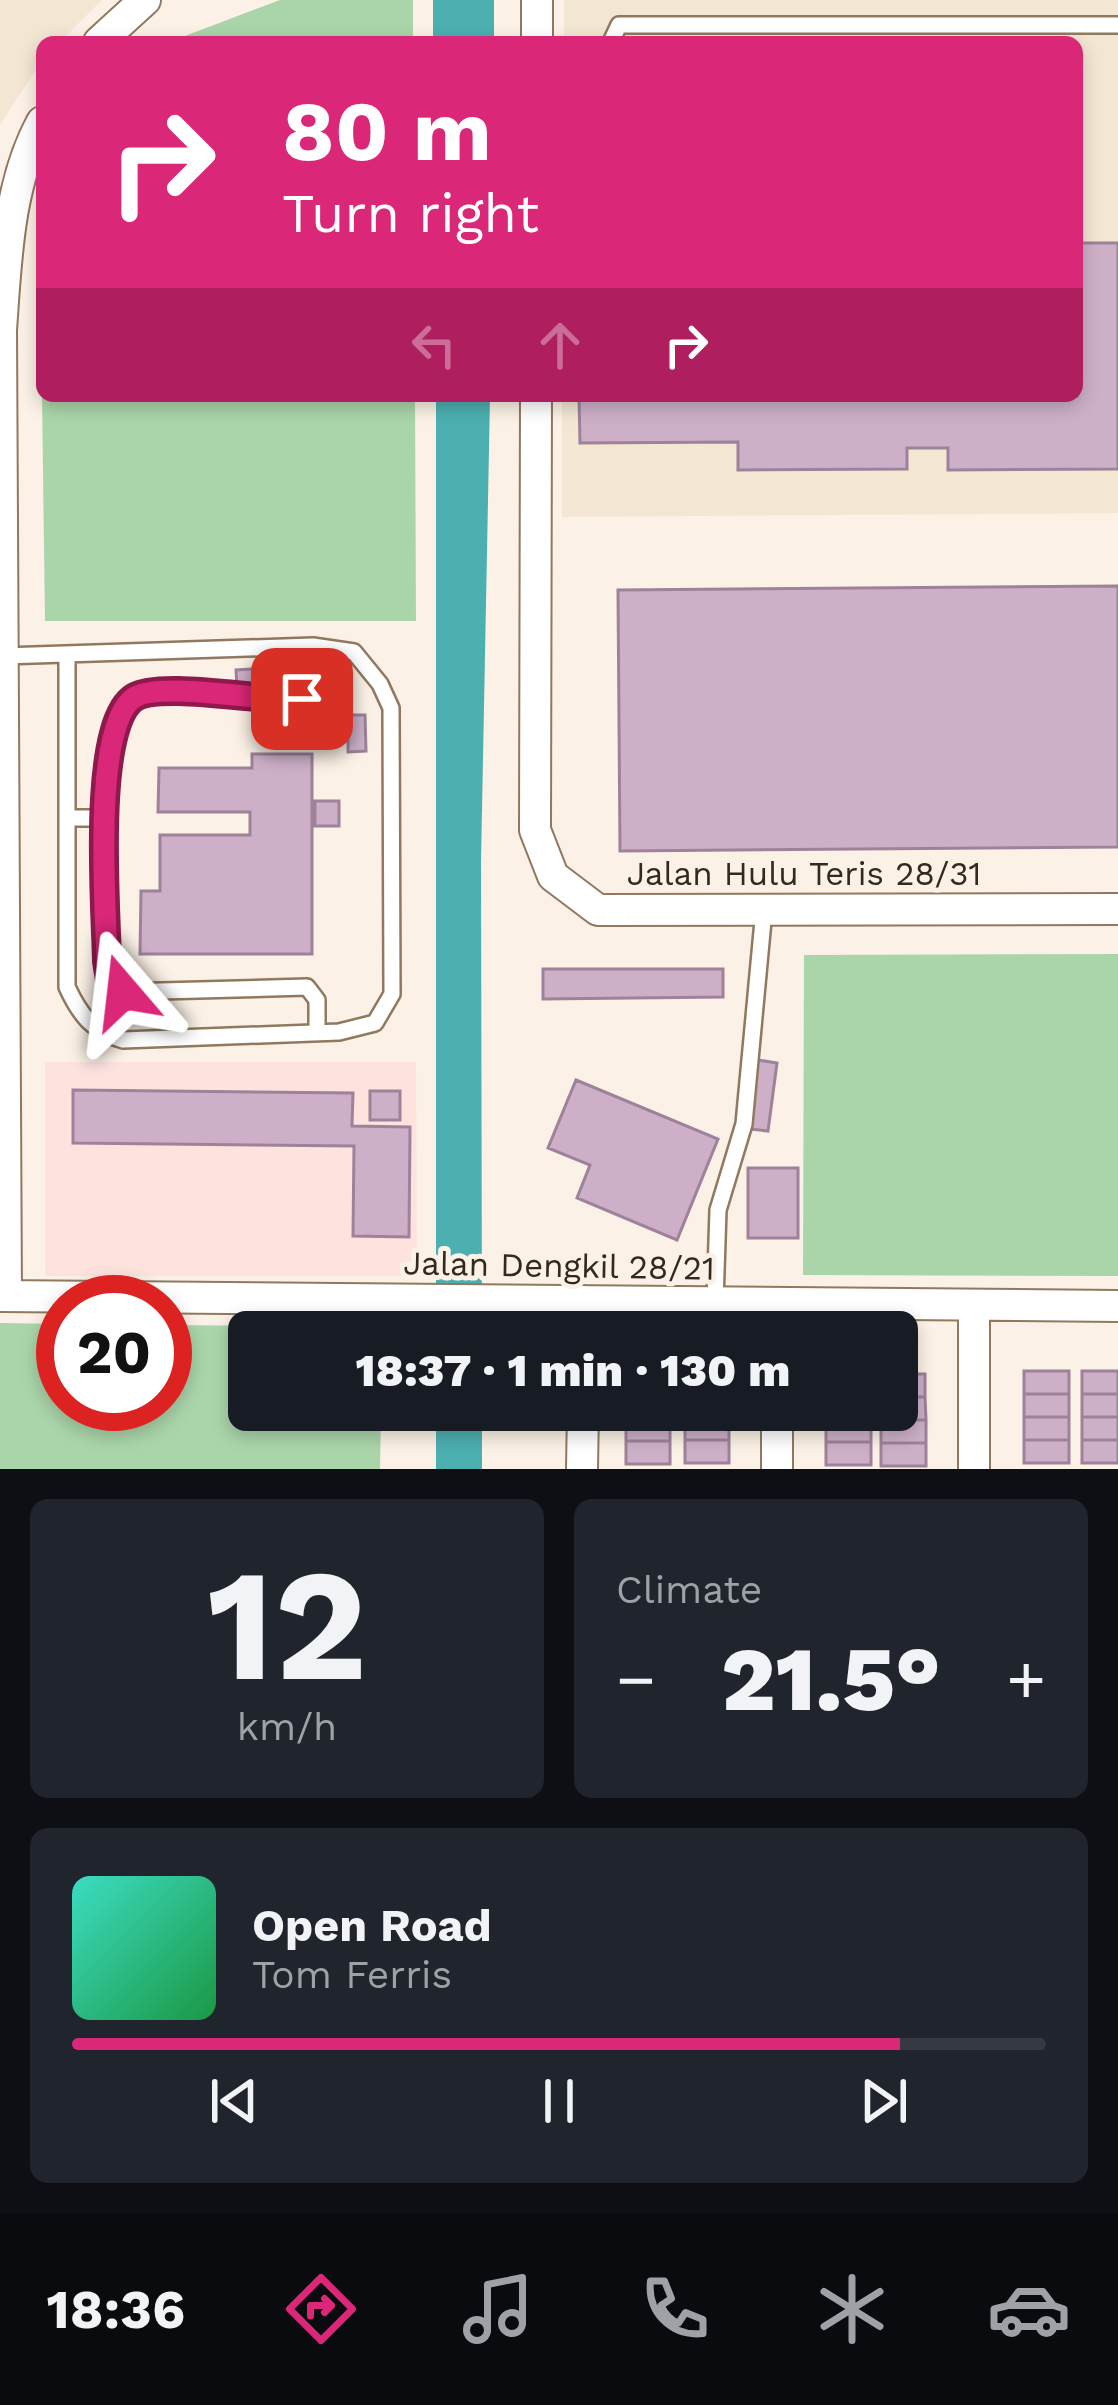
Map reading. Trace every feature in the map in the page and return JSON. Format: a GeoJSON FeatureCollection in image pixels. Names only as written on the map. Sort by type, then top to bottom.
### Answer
{"type":"FeatureCollection","features":[{"type":"Feature","properties":{"kind":"street"},"geometry":{"type":"LineString","coordinates":[[106,36],[145,0]]}},
{"type":"Feature","properties":{"kind":"street"},"geometry":{"type":"LineString","coordinates":[[537,0],[537,36]]}},
{"type":"Feature","properties":{"kind":"street"},"geometry":{"type":"LineString","coordinates":[[3,1296],[1,330],[7,250],[19,183],[36,138]]}},
{"type":"Feature","properties":{"kind":"street","name":"Jalan Hulu Teris 28/31"},"geometry":{"type":"LineString","coordinates":[[536,402],[536,830],[553,876],[598,910],[1118,909]]}},
{"type":"Feature","properties":{"kind":"street","name":"Jalan Dengkil 28/21"},"geometry":{"type":"LineString","coordinates":[[3,1296],[529,1301],[563,1311]]}},
{"type":"Feature","properties":{"kind":"street","name":"Jalan Dengkil 28/21"},"geometry":{"type":"LineString","coordinates":[[636,1311],[715,1302],[749,1311]]}},
{"type":"Feature","properties":{"kind":"street"},"geometry":{"type":"LineString","coordinates":[[974,1305],[974,1469]]}},
{"type":"Feature","properties":{"kind":"street","name":"Jalan Dengkil 28/21"},"geometry":{"type":"LineString","coordinates":[[883,1311],[974,1305],[1118,1306]]}},
{"type":"Feature","properties":{"kind":"street"},"geometry":{"type":"LineString","coordinates":[[582,1469],[583,1431]]}},
{"type":"Feature","properties":{"kind":"street"},"geometry":{"type":"LineString","coordinates":[[777,1431],[777,1469]]}},
{"type":"Feature","properties":{"kind":"lane"},"geometry":{"type":"LineString","coordinates":[[614,36],[619,25],[1118,25]]}},
{"type":"Feature","properties":{"kind":"lane"},"geometry":{"type":"LineString","coordinates":[[3,656],[313,646],[354,652],[374,674],[391,708],[392,994],[375,1023],[317,1032],[123,1040],[95,1029],[82,1017],[67,987],[67,655]]}},
{"type":"Feature","properties":{"kind":"lane"},"geometry":{"type":"LineString","coordinates":[[313,646],[313,678],[302,699],[167,691],[136,696],[118,714],[103,818],[110,980],[123,992],[307,987],[317,1000],[317,1032]]}},
{"type":"Feature","properties":{"kind":"lane"},"geometry":{"type":"LineString","coordinates":[[67,818],[103,818]]}},
{"type":"Feature","properties":{"kind":"lane"},"geometry":{"type":"LineString","coordinates":[[715,1302],[718,1210],[744,1124],[764,910]]}},
{"type":"Feature","properties":{"kind":"shaded area"},"geometry":{"type":"Polygon","coordinates":[[[0,0],[102,0],[66,36],[36,36],[36,69],[0,125],[0,0]]]}},
{"type":"Feature","properties":{"kind":"shaded area"},"geometry":{"type":"Polygon","coordinates":[[[564,0],[1118,0],[1118,513],[562,517],[562,402],[1083,402],[1083,36],[564,36],[564,0]]]}},
{"type":"Feature","properties":{"kind":"shaded area"},"geometry":{"type":"Polygon","coordinates":[[[45,1062],[416,1062],[417,1276],[45,1275],[45,1062]]]}},
{"type":"Feature","properties":{"kind":"green space"},"geometry":{"type":"Polygon","coordinates":[[[280,0],[413,0],[413,36],[185,36],[280,0]]]}},
{"type":"Feature","properties":{"kind":"green space"},"geometry":{"type":"Polygon","coordinates":[[[42,402],[415,402],[416,621],[45,621],[42,402]]]}},
{"type":"Feature","properties":{"kind":"green space"},"geometry":{"type":"Polygon","coordinates":[[[1118,954],[1118,1276],[803,1275],[804,955],[1118,954]]]}},
{"type":"Feature","properties":{"kind":"green space"},"geometry":{"type":"Polygon","coordinates":[[[0,1323],[36,1324],[36,1431],[192,1431],[192,1325],[228,1326],[228,1431],[381,1431],[380,1469],[0,1469],[0,1323]]]}},
{"type":"Feature","properties":{"kind":"water"},"geometry":{"type":"Polygon","coordinates":[[[433,0],[494,0],[494,36],[433,36],[433,0]]]}},
{"type":"Feature","properties":{"kind":"water"},"geometry":{"type":"Polygon","coordinates":[[[436,402],[490,402],[481,862],[482,1311],[436,1311],[436,402]]]}},
{"type":"Feature","properties":{"kind":"water"},"geometry":{"type":"Polygon","coordinates":[[[436,1431],[482,1431],[482,1469],[436,1469],[436,1431]]]}},
{"type":"Feature","properties":{"kind":"building"},"geometry":{"type":"Polygon","coordinates":[[[1083,243],[1118,243],[1118,469],[948,470],[948,448],[907,448],[907,469],[738,470],[738,442],[580,443],[579,402],[1083,402],[1083,243]]]}},
{"type":"Feature","properties":{"kind":"building"},"geometry":{"type":"Polygon","coordinates":[[[1118,586],[1118,847],[620,851],[618,590],[1118,586]]]}},
{"type":"Feature","properties":{"kind":"building"},"geometry":{"type":"Polygon","coordinates":[[[286,667],[287,685],[237,687],[236,670],[286,667]]]}},
{"type":"Feature","properties":{"kind":"building"},"geometry":{"type":"Polygon","coordinates":[[[343,714],[343,738],[309,738],[308,715],[343,714]]]}},
{"type":"Feature","properties":{"kind":"building"},"geometry":{"type":"Polygon","coordinates":[[[348,715],[365,715],[366,751],[348,752],[348,715]]]}},
{"type":"Feature","properties":{"kind":"building"},"geometry":{"type":"Polygon","coordinates":[[[252,754],[312,754],[312,954],[140,954],[141,891],[160,891],[160,835],[250,835],[250,812],[158,812],[159,768],[252,768],[252,754]]]}},
{"type":"Feature","properties":{"kind":"building"},"geometry":{"type":"Polygon","coordinates":[[[315,801],[339,801],[339,826],[315,826],[315,801]]]}},
{"type":"Feature","properties":{"kind":"building"},"geometry":{"type":"Polygon","coordinates":[[[543,969],[723,969],[723,997],[543,999],[543,969]]]}},
{"type":"Feature","properties":{"kind":"building"},"geometry":{"type":"Polygon","coordinates":[[[758,1060],[777,1063],[768,1131],[749,1129],[758,1060]]]}},
{"type":"Feature","properties":{"kind":"building"},"geometry":{"type":"Polygon","coordinates":[[[576,1080],[718,1139],[677,1240],[577,1198],[590,1165],[548,1148],[576,1080]]]}},
{"type":"Feature","properties":{"kind":"building"},"geometry":{"type":"Polygon","coordinates":[[[73,1090],[353,1093],[352,1126],[410,1127],[409,1237],[353,1236],[354,1146],[73,1143],[73,1090]]]}},
{"type":"Feature","properties":{"kind":"building"},"geometry":{"type":"Polygon","coordinates":[[[370,1091],[400,1091],[400,1120],[370,1120],[370,1091]]]}},
{"type":"Feature","properties":{"kind":"building"},"geometry":{"type":"Polygon","coordinates":[[[748,1168],[798,1168],[798,1238],[748,1238],[748,1168]]]}},
{"type":"Feature","properties":{"kind":"building"},"geometry":{"type":"Polygon","coordinates":[[[1024,1371],[1069,1371],[1069,1394],[1024,1394],[1024,1371]]]}},
{"type":"Feature","properties":{"kind":"building"},"geometry":{"type":"Polygon","coordinates":[[[1082,1371],[1118,1371],[1118,1394],[1082,1394],[1082,1371]]]}},
{"type":"Feature","properties":{"kind":"building"},"geometry":{"type":"Polygon","coordinates":[[[918,1374],[925,1374],[925,1397],[918,1397],[918,1374]]]}},
{"type":"Feature","properties":{"kind":"building"},"geometry":{"type":"Polygon","coordinates":[[[1024,1394],[1069,1394],[1069,1417],[1024,1417],[1024,1394]]]}},
{"type":"Feature","properties":{"kind":"building"},"geometry":{"type":"Polygon","coordinates":[[[1082,1394],[1118,1394],[1118,1417],[1082,1417],[1082,1394]]]}},
{"type":"Feature","properties":{"kind":"building"},"geometry":{"type":"Polygon","coordinates":[[[918,1397],[925,1397],[926,1420],[918,1420],[918,1397]]]}},
{"type":"Feature","properties":{"kind":"building"},"geometry":{"type":"Polygon","coordinates":[[[1024,1417],[1069,1417],[1069,1440],[1024,1440],[1024,1417]]]}},
{"type":"Feature","properties":{"kind":"building"},"geometry":{"type":"Polygon","coordinates":[[[1082,1417],[1118,1417],[1118,1440],[1082,1440],[1082,1417]]]}},
{"type":"Feature","properties":{"kind":"building"},"geometry":{"type":"Polygon","coordinates":[[[918,1420],[926,1420],[926,1443],[881,1443],[881,1431],[918,1431],[918,1420]]]}},
{"type":"Feature","properties":{"kind":"building"},"geometry":{"type":"Polygon","coordinates":[[[626,1431],[670,1431],[670,1441],[626,1441],[626,1431]]]}},
{"type":"Feature","properties":{"kind":"building"},"geometry":{"type":"Polygon","coordinates":[[[685,1431],[729,1431],[729,1440],[685,1440],[685,1431]]]}},
{"type":"Feature","properties":{"kind":"building"},"geometry":{"type":"Polygon","coordinates":[[[826,1431],[871,1431],[871,1442],[826,1442],[826,1431]]]}},
{"type":"Feature","properties":{"kind":"building"},"geometry":{"type":"Polygon","coordinates":[[[685,1440],[729,1440],[729,1463],[685,1463],[685,1440]]]}},
{"type":"Feature","properties":{"kind":"building"},"geometry":{"type":"Polygon","coordinates":[[[1024,1440],[1069,1440],[1069,1463],[1024,1463],[1024,1440]]]}},
{"type":"Feature","properties":{"kind":"building"},"geometry":{"type":"Polygon","coordinates":[[[1082,1440],[1118,1440],[1118,1463],[1082,1463],[1082,1440]]]}},
{"type":"Feature","properties":{"kind":"building"},"geometry":{"type":"Polygon","coordinates":[[[626,1441],[670,1441],[670,1464],[626,1464],[626,1441]]]}},
{"type":"Feature","properties":{"kind":"building"},"geometry":{"type":"Polygon","coordinates":[[[826,1442],[871,1442],[871,1465],[826,1465],[826,1442]]]}},
{"type":"Feature","properties":{"kind":"building"},"geometry":{"type":"Polygon","coordinates":[[[881,1443],[926,1443],[926,1466],[881,1466],[881,1443]]]}},
{"type":"Feature","properties":{"kind":"route"},"geometry":{"type":"LineString","coordinates":[[123,992],[110,980],[107,961],[103,818],[118,714],[136,696],[167,691],[302,699]]}}]}
